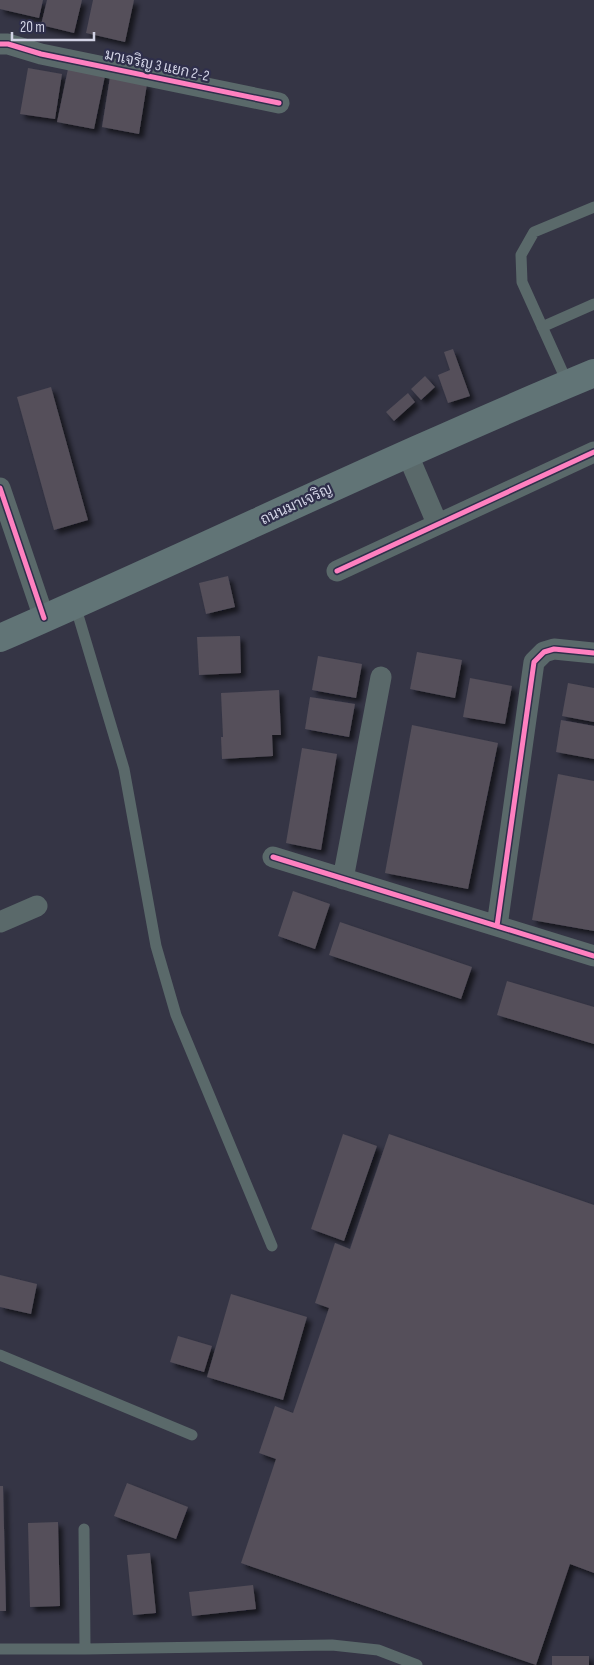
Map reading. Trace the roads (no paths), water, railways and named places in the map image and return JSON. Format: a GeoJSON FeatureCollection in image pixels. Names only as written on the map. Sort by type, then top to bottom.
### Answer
{"type":"FeatureCollection","features":[{"type":"Feature","properties":{"kind":"main road","name":"ถนนมาเจริญ"},"geometry":{"type":"LineString","coordinates":[[0,638],[407,453],[594,373]]}},
{"type":"Feature","properties":{"kind":"street","name":"มาเจริญ 3 แยก 2-2"},"geometry":{"type":"LineString","coordinates":[[0,44],[8,44],[41,54],[279,104]]}},
{"type":"Feature","properties":{"kind":"street"},"geometry":{"type":"LineString","coordinates":[[337,571],[437,523],[594,452]]}},
{"type":"Feature","properties":{"kind":"street"},"geometry":{"type":"LineString","coordinates":[[407,453],[437,523]]}},
{"type":"Feature","properties":{"kind":"street"},"geometry":{"type":"LineString","coordinates":[[0,488],[44,618]]}},
{"type":"Feature","properties":{"kind":"street"},"geometry":{"type":"LineString","coordinates":[[497,926],[534,662],[544,652],[554,649],[594,653]]}},
{"type":"Feature","properties":{"kind":"street"},"geometry":{"type":"LineString","coordinates":[[343,879],[381,677]]}},
{"type":"Feature","properties":{"kind":"street"},"geometry":{"type":"LineString","coordinates":[[273,858],[594,956]]}},
{"type":"Feature","properties":{"kind":"street"},"geometry":{"type":"LineString","coordinates":[[0,922],[37,906]]}},
{"type":"Feature","properties":{"kind":"lane"},"geometry":{"type":"LineString","coordinates":[[568,384],[522,282],[521,255],[534,232],[594,207]]}},
{"type":"Feature","properties":{"kind":"lane"},"geometry":{"type":"LineString","coordinates":[[542,327],[594,304]]}},
{"type":"Feature","properties":{"kind":"lane"},"geometry":{"type":"LineString","coordinates":[[75,605],[124,769],[156,946],[176,1015],[272,1246]]}},
{"type":"Feature","properties":{"kind":"lane"},"geometry":{"type":"LineString","coordinates":[[0,1356],[192,1435]]}},
{"type":"Feature","properties":{"kind":"lane"},"geometry":{"type":"LineString","coordinates":[[84,1529],[85,1649]]}},
{"type":"Feature","properties":{"kind":"lane"},"geometry":{"type":"LineString","coordinates":[[0,1649],[332,1644],[378,1650],[417,1665]]}}]}
